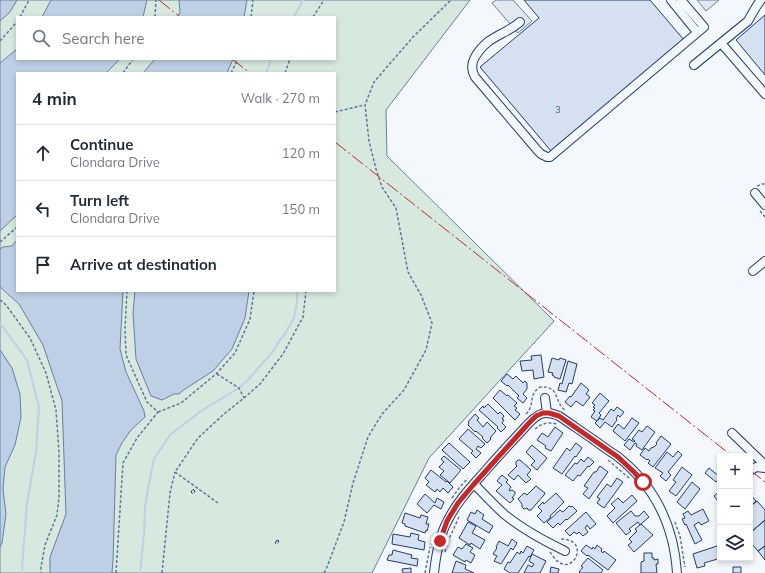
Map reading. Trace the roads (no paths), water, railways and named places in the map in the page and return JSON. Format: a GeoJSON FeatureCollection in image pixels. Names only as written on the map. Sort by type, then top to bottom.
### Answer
{"type":"FeatureCollection","features":[{"type":"Feature","properties":{"kind":"street"},"geometry":{"type":"LineString","coordinates":[[671,0],[698,32]]}},
{"type":"Feature","properties":{"kind":"street"},"geometry":{"type":"LineString","coordinates":[[520,22],[513,28],[485,43],[472,62],[472,72],[538,151],[547,157],[704,27],[681,0]]}},
{"type":"Feature","properties":{"kind":"street"},"geometry":{"type":"LineString","coordinates":[[694,65],[748,21],[761,0]]}},
{"type":"Feature","properties":{"kind":"street"},"geometry":{"type":"LineString","coordinates":[[721,43],[765,94]]}},
{"type":"Feature","properties":{"kind":"street"},"geometry":{"type":"LineString","coordinates":[[755,193],[764,203]]}},
{"type":"Feature","properties":{"kind":"street"},"geometry":{"type":"LineString","coordinates":[[753,271],[765,261]]}},
{"type":"Feature","properties":{"kind":"street"},"geometry":{"type":"LineString","coordinates":[[545,398],[547,412]]}},
{"type":"Feature","properties":{"kind":"street"},"geometry":{"type":"LineString","coordinates":[[434,573],[437,550],[440,541],[447,521],[458,503],[529,423],[539,414],[547,412],[563,419],[618,457],[643,482],[663,513],[681,572]]}},
{"type":"Feature","properties":{"kind":"street"},"geometry":{"type":"LineString","coordinates":[[732,433],[765,466]]}},
{"type":"Feature","properties":{"kind":"street"},"geometry":{"type":"LineString","coordinates":[[753,469],[756,467],[765,466]]}},
{"type":"Feature","properties":{"kind":"street"},"geometry":{"type":"LineString","coordinates":[[474,484],[512,521],[536,537],[565,551]]}},
{"type":"Feature","properties":{"kind":"water"},"geometry":{"type":"Polygon","coordinates":[[[0,0],[17,0],[10,12],[0,21],[0,0]]]}},
{"type":"Feature","properties":{"kind":"water"},"geometry":{"type":"Polygon","coordinates":[[[51,0],[147,0],[143,16],[43,16],[51,0]]]}},
{"type":"Feature","properties":{"kind":"water"},"geometry":{"type":"Polygon","coordinates":[[[179,0],[247,0],[244,16],[178,16],[180,12],[179,0]]]}},
{"type":"Feature","properties":{"kind":"water"},"geometry":{"type":"Polygon","coordinates":[[[16,50],[16,60],[119,60],[107,72],[16,72],[16,216],[0,231],[0,63],[16,50]]]}},
{"type":"Feature","properties":{"kind":"water"},"geometry":{"type":"Polygon","coordinates":[[[154,60],[233,60],[227,72],[144,72],[154,60]]]}},
{"type":"Feature","properties":{"kind":"water"},"geometry":{"type":"Polygon","coordinates":[[[16,241],[16,292],[123,292],[120,349],[126,372],[144,411],[145,417],[131,430],[116,455],[112,573],[50,573],[50,557],[66,514],[62,401],[43,345],[19,304],[0,287],[0,249],[3,247],[12,246],[16,241]]]}},
{"type":"Feature","properties":{"kind":"water"},"geometry":{"type":"Polygon","coordinates":[[[135,292],[249,292],[245,318],[232,349],[213,371],[179,394],[174,394],[162,400],[151,396],[136,359],[133,313],[135,292]]]}},
{"type":"Feature","properties":{"kind":"water"},"geometry":{"type":"Polygon","coordinates":[[[0,350],[12,368],[20,394],[21,417],[15,445],[5,467],[3,489],[6,514],[2,543],[0,547],[0,350]]]}},
{"type":"Feature","properties":{"kind":"waterway"},"geometry":{"type":"LineString","coordinates":[[295,16],[303,0]]}},
{"type":"Feature","properties":{"kind":"waterway"},"geometry":{"type":"LineString","coordinates":[[266,72],[271,60]]}},
{"type":"Feature","properties":{"kind":"waterway"},"geometry":{"type":"LineString","coordinates":[[140,573],[145,508],[154,459],[170,435],[201,411],[239,388],[249,379],[274,350],[294,318],[297,292]]}},
{"type":"Feature","properties":{"kind":"waterway"},"geometry":{"type":"LineString","coordinates":[[0,323],[27,360],[39,407],[36,452],[27,503],[22,568],[23,573]]}}]}
